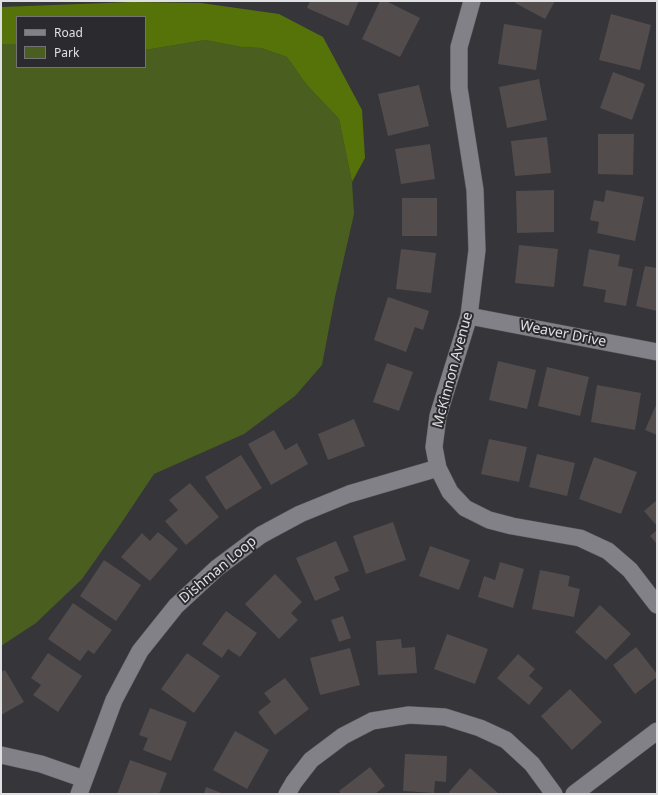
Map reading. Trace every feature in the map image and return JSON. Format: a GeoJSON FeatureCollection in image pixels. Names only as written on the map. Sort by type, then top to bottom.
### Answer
{"type":"FeatureCollection","features":[{"type":"Feature","properties":{"kind":"street","name":"McKinnon Avenue"},"geometry":{"type":"LineString","coordinates":[[467,3],[459,47],[459,88],[475,190],[477,250],[469,316],[438,416],[434,447],[438,468],[450,492],[465,508],[489,520],[512,526],[580,538],[608,551],[630,570],[657,605]]}},
{"type":"Feature","properties":{"kind":"street","name":"Weaver Drive"},"geometry":{"type":"LineString","coordinates":[[469,316],[657,352]]}},
{"type":"Feature","properties":{"kind":"street","name":"Dishman Loop"},"geometry":{"type":"LineString","coordinates":[[82,786],[114,700],[140,651],[176,606],[217,568],[261,535],[300,514],[349,494],[438,468]]}},
{"type":"Feature","properties":{"kind":"street"},"geometry":{"type":"LineString","coordinates":[[288,794],[294,782],[311,760],[343,736],[372,721],[409,715],[444,717],[480,728],[506,740],[532,764],[554,794]]}},
{"type":"Feature","properties":{"kind":"street"},"geometry":{"type":"LineString","coordinates":[[574,794],[657,731]]}},
{"type":"Feature","properties":{"kind":"street"},"geometry":{"type":"LineString","coordinates":[[1,755],[41,764],[82,786]]}},
{"type":"Feature","properties":{"kind":"green space"},"geometry":{"type":"Polygon","coordinates":[[[133,2],[201,3],[279,14],[323,37],[362,110],[365,158],[352,182],[339,119],[306,84],[287,57],[261,48],[241,47],[205,40],[146,50],[146,16],[16,16],[16,44],[1,44],[1,7],[133,2]]]}},
{"type":"Feature","properties":{"kind":"green space"},"geometry":{"type":"Polygon","coordinates":[[[205,40],[241,47],[261,48],[287,57],[306,84],[339,119],[352,182],[354,214],[335,297],[322,365],[295,396],[244,434],[154,474],[82,579],[36,623],[1,646],[1,44],[16,44],[16,68],[146,68],[146,50],[205,40]]]}},
{"type":"Feature","properties":{"kind":"building"},"geometry":{"type":"Polygon","coordinates":[[[310,1],[359,1],[348,26],[307,8],[310,1]]]}},
{"type":"Feature","properties":{"kind":"building"},"geometry":{"type":"Polygon","coordinates":[[[380,1],[386,1],[420,18],[400,57],[362,39],[380,1]]]}},
{"type":"Feature","properties":{"kind":"building"},"geometry":{"type":"Polygon","coordinates":[[[516,1],[555,1],[545,19],[515,3],[516,1]]]}},
{"type":"Feature","properties":{"kind":"building"},"geometry":{"type":"Polygon","coordinates":[[[611,14],[651,25],[640,70],[599,60],[611,14]]]}},
{"type":"Feature","properties":{"kind":"building"},"geometry":{"type":"Polygon","coordinates":[[[504,24],[542,30],[536,70],[498,64],[504,24]]]}},
{"type":"Feature","properties":{"kind":"building"},"geometry":{"type":"Polygon","coordinates":[[[613,72],[645,84],[632,120],[600,108],[613,72]]]}},
{"type":"Feature","properties":{"kind":"building"},"geometry":{"type":"Polygon","coordinates":[[[539,79],[547,120],[507,128],[499,87],[539,79]]]}},
{"type":"Feature","properties":{"kind":"building"},"geometry":{"type":"Polygon","coordinates":[[[419,85],[429,126],[388,136],[378,94],[419,85]]]}},
{"type":"Feature","properties":{"kind":"building"},"geometry":{"type":"Polygon","coordinates":[[[598,134],[634,134],[633,175],[598,174],[598,134]]]}},
{"type":"Feature","properties":{"kind":"building"},"geometry":{"type":"Polygon","coordinates":[[[547,137],[551,173],[515,176],[511,141],[547,137]]]}},
{"type":"Feature","properties":{"kind":"building"},"geometry":{"type":"Polygon","coordinates":[[[430,144],[435,179],[401,184],[395,149],[430,144]]]}},
{"type":"Feature","properties":{"kind":"building"},"geometry":{"type":"Polygon","coordinates":[[[554,190],[554,232],[517,233],[516,191],[554,190]]]}},
{"type":"Feature","properties":{"kind":"building"},"geometry":{"type":"Polygon","coordinates":[[[606,190],[644,197],[635,241],[597,233],[599,222],[590,220],[594,200],[604,202],[606,190]]]}},
{"type":"Feature","properties":{"kind":"building"},"geometry":{"type":"Polygon","coordinates":[[[402,198],[437,198],[437,236],[402,236],[402,198]]]}},
{"type":"Feature","properties":{"kind":"building"},"geometry":{"type":"Polygon","coordinates":[[[519,245],[558,249],[554,287],[515,283],[519,245]]]}},
{"type":"Feature","properties":{"kind":"building"},"geometry":{"type":"Polygon","coordinates":[[[401,249],[436,253],[431,293],[396,289],[401,249]]]}},
{"type":"Feature","properties":{"kind":"building"},"geometry":{"type":"Polygon","coordinates":[[[589,249],[620,255],[618,266],[633,269],[626,306],[604,302],[606,290],[583,286],[589,249]]]}},
{"type":"Feature","properties":{"kind":"building"},"geometry":{"type":"Polygon","coordinates":[[[645,266],[657,268],[657,311],[636,306],[645,266]]]}},
{"type":"Feature","properties":{"kind":"building"},"geometry":{"type":"Polygon","coordinates":[[[388,297],[429,311],[423,330],[415,327],[406,352],[374,340],[388,297]]]}},
{"type":"Feature","properties":{"kind":"building"},"geometry":{"type":"Polygon","coordinates":[[[498,361],[536,370],[527,409],[489,400],[498,361]]]}},
{"type":"Feature","properties":{"kind":"building"},"geometry":{"type":"Polygon","coordinates":[[[387,363],[413,372],[399,411],[373,402],[387,363]]]}},
{"type":"Feature","properties":{"kind":"building"},"geometry":{"type":"Polygon","coordinates":[[[547,367],[589,377],[580,416],[538,406],[547,367]]]}},
{"type":"Feature","properties":{"kind":"building"},"geometry":{"type":"Polygon","coordinates":[[[597,385],[641,393],[635,430],[591,422],[597,385]]]}},
{"type":"Feature","properties":{"kind":"building"},"geometry":{"type":"Polygon","coordinates":[[[657,403],[657,435],[645,430],[657,403]]]}},
{"type":"Feature","properties":{"kind":"building"},"geometry":{"type":"Polygon","coordinates":[[[354,419],[365,446],[328,460],[318,434],[354,419]]]}},
{"type":"Feature","properties":{"kind":"building"},"geometry":{"type":"Polygon","coordinates":[[[274,430],[285,450],[297,443],[308,464],[271,485],[248,444],[274,430]]]}},
{"type":"Feature","properties":{"kind":"building"},"geometry":{"type":"Polygon","coordinates":[[[489,439],[527,447],[519,482],[481,474],[489,439]]]}},
{"type":"Feature","properties":{"kind":"building"},"geometry":{"type":"Polygon","coordinates":[[[537,454],[575,463],[567,496],[529,487],[537,454]]]}},
{"type":"Feature","properties":{"kind":"building"},"geometry":{"type":"Polygon","coordinates":[[[241,455],[262,488],[226,510],[205,477],[241,455]]]}},
{"type":"Feature","properties":{"kind":"building"},"geometry":{"type":"Polygon","coordinates":[[[594,457],[637,472],[621,514],[579,499],[594,457]]]}},
{"type":"Feature","properties":{"kind":"building"},"geometry":{"type":"Polygon","coordinates":[[[190,483],[219,517],[186,545],[165,521],[178,510],[169,500],[190,483]]]}},
{"type":"Feature","properties":{"kind":"building"},"geometry":{"type":"Polygon","coordinates":[[[657,500],[657,526],[644,511],[657,500]]]}},
{"type":"Feature","properties":{"kind":"building"},"geometry":{"type":"Polygon","coordinates":[[[393,522],[406,560],[366,574],[353,536],[393,522]]]}},
{"type":"Feature","properties":{"kind":"building"},"geometry":{"type":"Polygon","coordinates":[[[657,530],[657,544],[650,536],[657,530]]]}},
{"type":"Feature","properties":{"kind":"building"},"geometry":{"type":"Polygon","coordinates":[[[158,532],[178,549],[150,581],[121,557],[142,533],[150,541],[158,532]]]}},
{"type":"Feature","properties":{"kind":"building"},"geometry":{"type":"Polygon","coordinates":[[[336,541],[349,571],[334,577],[340,590],[315,601],[296,558],[336,541]]]}},
{"type":"Feature","properties":{"kind":"building"},"geometry":{"type":"Polygon","coordinates":[[[430,546],[470,560],[459,590],[419,576],[430,546]]]}},
{"type":"Feature","properties":{"kind":"building"},"geometry":{"type":"Polygon","coordinates":[[[104,560],[141,585],[116,621],[80,596],[104,560]]]}},
{"type":"Feature","properties":{"kind":"building"},"geometry":{"type":"Polygon","coordinates":[[[500,562],[524,569],[513,608],[478,597],[484,576],[495,580],[500,562]]]}},
{"type":"Feature","properties":{"kind":"building"},"geometry":{"type":"Polygon","coordinates":[[[540,570],[570,576],[568,586],[580,589],[574,617],[532,609],[540,570]]]}},
{"type":"Feature","properties":{"kind":"building"},"geometry":{"type":"Polygon","coordinates":[[[275,574],[302,602],[291,613],[298,620],[279,639],[245,604],[275,574]]]}},
{"type":"Feature","properties":{"kind":"building"},"geometry":{"type":"Polygon","coordinates":[[[73,603],[112,630],[94,654],[88,650],[80,661],[48,639],[73,603]]]}},
{"type":"Feature","properties":{"kind":"building"},"geometry":{"type":"Polygon","coordinates":[[[600,605],[631,634],[606,660],[575,632],[600,605]]]}},
{"type":"Feature","properties":{"kind":"building"},"geometry":{"type":"Polygon","coordinates":[[[226,611],[257,633],[240,657],[228,649],[222,658],[202,644],[226,611]]]}},
{"type":"Feature","properties":{"kind":"building"},"geometry":{"type":"Polygon","coordinates":[[[343,616],[351,638],[339,642],[331,620],[343,616]]]}},
{"type":"Feature","properties":{"kind":"building"},"geometry":{"type":"Polygon","coordinates":[[[447,634],[488,649],[475,684],[434,669],[447,634]]]}},
{"type":"Feature","properties":{"kind":"building"},"geometry":{"type":"Polygon","coordinates":[[[401,639],[402,648],[415,647],[417,673],[378,675],[376,641],[401,639]]]}},
{"type":"Feature","properties":{"kind":"building"},"geometry":{"type":"Polygon","coordinates":[[[636,647],[657,674],[657,677],[635,694],[613,665],[636,647]]]}},
{"type":"Feature","properties":{"kind":"building"},"geometry":{"type":"Polygon","coordinates":[[[350,648],[360,685],[320,695],[310,658],[350,648]]]}},
{"type":"Feature","properties":{"kind":"building"},"geometry":{"type":"Polygon","coordinates":[[[48,653],[82,676],[58,712],[33,695],[41,685],[31,678],[48,653]]]}},
{"type":"Feature","properties":{"kind":"building"},"geometry":{"type":"Polygon","coordinates":[[[187,653],[220,676],[194,713],[161,689],[187,653]]]}},
{"type":"Feature","properties":{"kind":"building"},"geometry":{"type":"Polygon","coordinates":[[[518,654],[535,669],[529,676],[543,688],[529,705],[497,678],[518,654]]]}},
{"type":"Feature","properties":{"kind":"building"},"geometry":{"type":"Polygon","coordinates":[[[5,670],[24,702],[1,715],[1,672],[5,670]]]}},
{"type":"Feature","properties":{"kind":"building"},"geometry":{"type":"Polygon","coordinates":[[[285,678],[309,709],[275,735],[258,712],[271,702],[264,693],[285,678]]]}},
{"type":"Feature","properties":{"kind":"building"},"geometry":{"type":"Polygon","coordinates":[[[570,689],[602,722],[572,750],[541,716],[570,689]]]}},
{"type":"Feature","properties":{"kind":"building"},"geometry":{"type":"Polygon","coordinates":[[[150,708],[187,722],[171,761],[143,750],[148,738],[139,735],[150,708]]]}},
{"type":"Feature","properties":{"kind":"building"},"geometry":{"type":"Polygon","coordinates":[[[235,731],[269,750],[247,789],[213,770],[235,731]]]}},
{"type":"Feature","properties":{"kind":"building"},"geometry":{"type":"Polygon","coordinates":[[[405,754],[447,756],[446,782],[435,781],[434,793],[403,791],[405,754]]]}},
{"type":"Feature","properties":{"kind":"building"},"geometry":{"type":"Polygon","coordinates":[[[130,760],[167,773],[159,794],[117,794],[130,760]]]}},
{"type":"Feature","properties":{"kind":"building"},"geometry":{"type":"Polygon","coordinates":[[[370,767],[385,786],[375,794],[341,794],[339,791],[370,767]]]}},
{"type":"Feature","properties":{"kind":"building"},"geometry":{"type":"Polygon","coordinates":[[[470,768],[499,794],[450,794],[449,792],[470,768]]]}},
{"type":"Feature","properties":{"kind":"building"},"geometry":{"type":"Polygon","coordinates":[[[206,787],[224,794],[204,794],[206,787]]]}}]}
